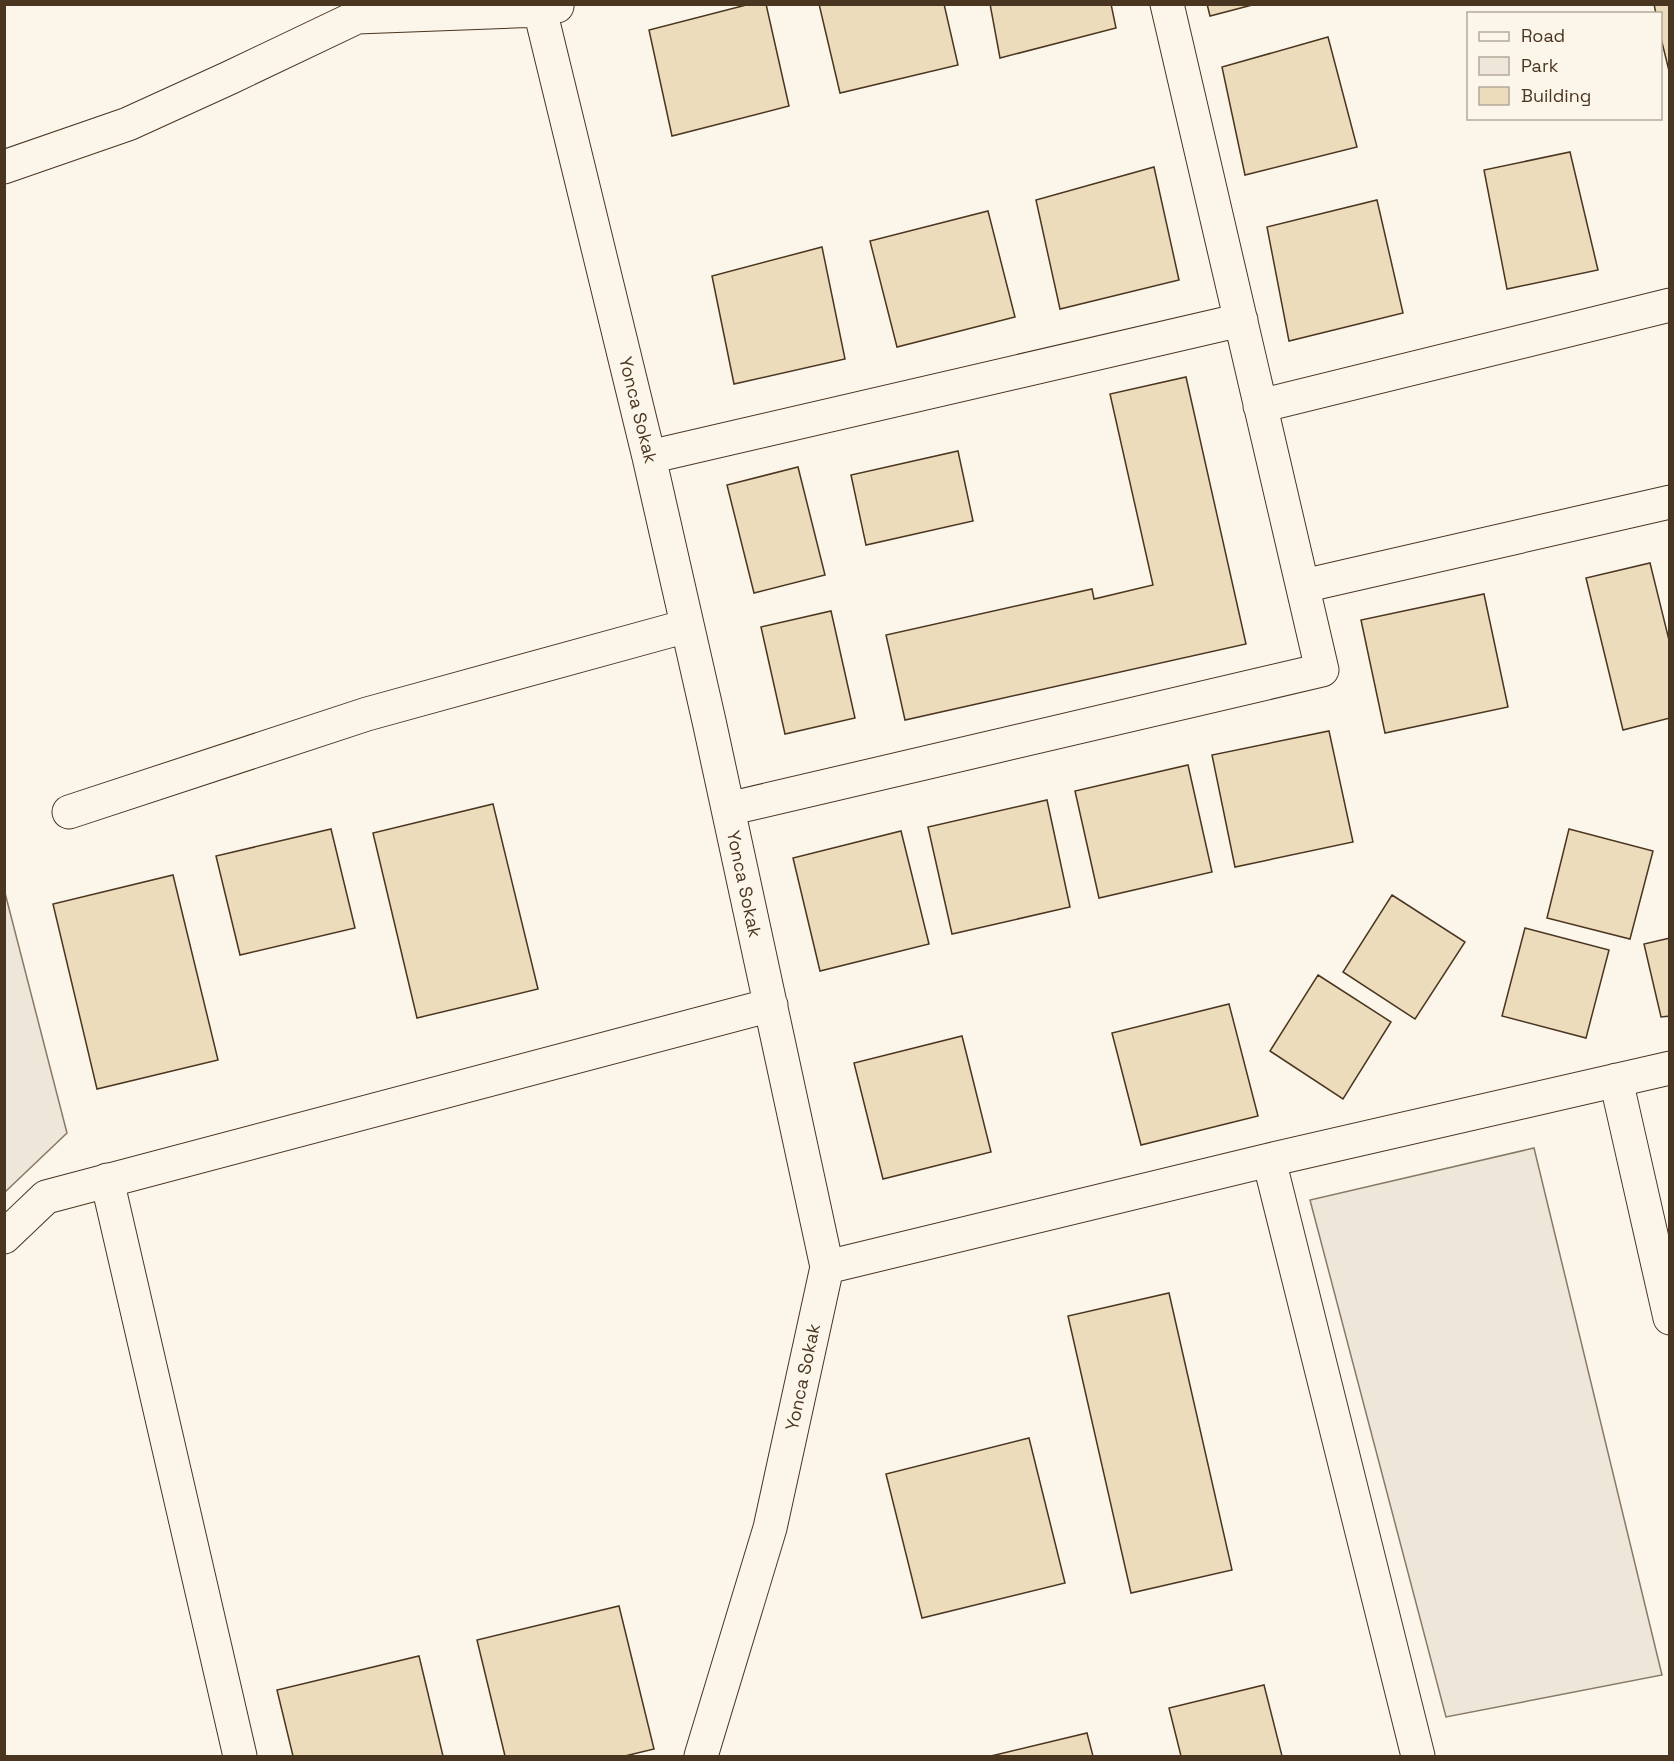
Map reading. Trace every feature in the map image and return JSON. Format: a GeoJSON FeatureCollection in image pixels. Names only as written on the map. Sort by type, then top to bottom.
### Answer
{"type":"FeatureCollection","features":[{"type":"Feature","properties":{"kind":"street"},"geometry":{"type":"LineString","coordinates":[[728,809],[1322,670],[1167,4]]}},
{"type":"Feature","properties":{"kind":"street"},"geometry":{"type":"LineString","coordinates":[[4,167],[128,124],[357,17],[546,6]]}},
{"type":"Feature","properties":{"kind":"street","name":"Yonca Sokak"},"geometry":{"type":"LineString","coordinates":[[546,6],[728,809],[826,1267],[770,1528],[701,1756]]}},
{"type":"Feature","properties":{"kind":"street"},"geometry":{"type":"LineString","coordinates":[[1260,406],[1670,305]]}},
{"type":"Feature","properties":{"kind":"street"},"geometry":{"type":"LineString","coordinates":[[649,457],[1241,320]]}},
{"type":"Feature","properties":{"kind":"street"},"geometry":{"type":"LineString","coordinates":[[1303,586],[1670,502]]}},
{"type":"Feature","properties":{"kind":"street"},"geometry":{"type":"LineString","coordinates":[[69,812],[367,714],[687,626]]}},
{"type":"Feature","properties":{"kind":"street"},"geometry":{"type":"LineString","coordinates":[[4,1237],[45,1197],[771,1005]]}},
{"type":"Feature","properties":{"kind":"street"},"geometry":{"type":"LineString","coordinates":[[826,1267],[1269,1160],[1670,1068]]}},
{"type":"Feature","properties":{"kind":"street"},"geometry":{"type":"LineString","coordinates":[[1616,1080],[1670,1318]]}},
{"type":"Feature","properties":{"kind":"street"},"geometry":{"type":"LineString","coordinates":[[1269,1160],[1418,1756]]}},
{"type":"Feature","properties":{"kind":"street"},"geometry":{"type":"LineString","coordinates":[[107,1180],[240,1756]]}},
{"type":"Feature","properties":{"kind":"green space"},"geometry":{"type":"Polygon","coordinates":[[[4,889],[67,1133],[5,1192],[4,1192],[4,889]]]}},
{"type":"Feature","properties":{"kind":"green space"},"geometry":{"type":"Polygon","coordinates":[[[1534,1148],[1662,1675],[1446,1717],[1310,1200],[1534,1148]]]}},
{"type":"Feature","properties":{"kind":"building"},"geometry":{"type":"Polygon","coordinates":[[[750,4],[766,4],[789,106],[672,136],[649,30],[750,4]]]}},
{"type":"Feature","properties":{"kind":"building"},"geometry":{"type":"Polygon","coordinates":[[[819,4],[944,4],[958,65],[840,93],[819,4]]]}},
{"type":"Feature","properties":{"kind":"building"},"geometry":{"type":"Polygon","coordinates":[[[990,4],[1111,4],[1116,28],[1000,58],[990,4]]]}},
{"type":"Feature","properties":{"kind":"building"},"geometry":{"type":"Polygon","coordinates":[[[1207,4],[1256,4],[1210,16],[1207,4]]]}},
{"type":"Feature","properties":{"kind":"building"},"geometry":{"type":"Polygon","coordinates":[[[1654,4],[1670,4],[1670,75],[1662,42],[1662,12],[1656,12],[1654,4]]]}},
{"type":"Feature","properties":{"kind":"building"},"geometry":{"type":"Polygon","coordinates":[[[1328,37],[1357,147],[1245,175],[1222,67],[1328,37]]]}},
{"type":"Feature","properties":{"kind":"building"},"geometry":{"type":"Polygon","coordinates":[[[1570,152],[1598,270],[1507,289],[1484,170],[1570,152]]]}},
{"type":"Feature","properties":{"kind":"building"},"geometry":{"type":"Polygon","coordinates":[[[1154,167],[1179,280],[1060,309],[1036,200],[1154,167]]]}},
{"type":"Feature","properties":{"kind":"building"},"geometry":{"type":"Polygon","coordinates":[[[1377,200],[1403,313],[1289,341],[1267,227],[1377,200]]]}},
{"type":"Feature","properties":{"kind":"building"},"geometry":{"type":"Polygon","coordinates":[[[988,211],[1015,317],[897,347],[870,241],[988,211]]]}},
{"type":"Feature","properties":{"kind":"building"},"geometry":{"type":"Polygon","coordinates":[[[822,247],[845,359],[734,384],[712,276],[822,247]]]}},
{"type":"Feature","properties":{"kind":"building"},"geometry":{"type":"Polygon","coordinates":[[[1186,377],[1246,644],[905,720],[886,635],[1092,589],[1094,599],[1153,585],[1110,394],[1186,377]]]}},
{"type":"Feature","properties":{"kind":"building"},"geometry":{"type":"Polygon","coordinates":[[[958,451],[973,521],[866,545],[851,475],[958,451]]]}},
{"type":"Feature","properties":{"kind":"building"},"geometry":{"type":"Polygon","coordinates":[[[798,467],[825,575],[754,593],[727,485],[798,467]]]}},
{"type":"Feature","properties":{"kind":"building"},"geometry":{"type":"Polygon","coordinates":[[[1650,563],[1670,644],[1670,718],[1623,730],[1586,578],[1650,563]]]}},
{"type":"Feature","properties":{"kind":"building"},"geometry":{"type":"Polygon","coordinates":[[[1484,594],[1508,707],[1385,733],[1361,620],[1484,594]]]}},
{"type":"Feature","properties":{"kind":"building"},"geometry":{"type":"Polygon","coordinates":[[[831,611],[855,718],[785,734],[761,627],[831,611]]]}},
{"type":"Feature","properties":{"kind":"building"},"geometry":{"type":"Polygon","coordinates":[[[1329,731],[1353,842],[1235,867],[1212,755],[1329,731]]]}},
{"type":"Feature","properties":{"kind":"building"},"geometry":{"type":"Polygon","coordinates":[[[1188,765],[1212,872],[1099,898],[1075,791],[1188,765]]]}},
{"type":"Feature","properties":{"kind":"building"},"geometry":{"type":"Polygon","coordinates":[[[1047,800],[1070,907],[952,934],[928,827],[1047,800]]]}},
{"type":"Feature","properties":{"kind":"building"},"geometry":{"type":"Polygon","coordinates":[[[493,804],[538,989],[417,1018],[373,833],[493,804]]]}},
{"type":"Feature","properties":{"kind":"building"},"geometry":{"type":"Polygon","coordinates":[[[331,829],[355,928],[240,955],[216,856],[331,829]]]}},
{"type":"Feature","properties":{"kind":"building"},"geometry":{"type":"Polygon","coordinates":[[[1569,829],[1653,851],[1630,939],[1547,918],[1569,829]]]}},
{"type":"Feature","properties":{"kind":"building"},"geometry":{"type":"Polygon","coordinates":[[[901,831],[929,944],[820,971],[793,858],[901,831]]]}},
{"type":"Feature","properties":{"kind":"building"},"geometry":{"type":"Polygon","coordinates":[[[173,875],[218,1060],[97,1089],[53,904],[173,875]]]}},
{"type":"Feature","properties":{"kind":"building"},"geometry":{"type":"Polygon","coordinates":[[[1392,895],[1465,942],[1415,1019],[1343,972],[1392,895]]]}},
{"type":"Feature","properties":{"kind":"building"},"geometry":{"type":"Polygon","coordinates":[[[1525,928],[1609,950],[1586,1038],[1502,1016],[1525,928]]]}},
{"type":"Feature","properties":{"kind":"building"},"geometry":{"type":"Polygon","coordinates":[[[1670,938],[1670,1016],[1661,1017],[1644,944],[1670,938]]]}},
{"type":"Feature","properties":{"kind":"building"},"geometry":{"type":"Polygon","coordinates":[[[1318,975],[1391,1022],[1343,1099],[1270,1051],[1318,975]]]}},
{"type":"Feature","properties":{"kind":"building"},"geometry":{"type":"Polygon","coordinates":[[[1229,1004],[1258,1116],[1141,1145],[1112,1033],[1229,1004]]]}},
{"type":"Feature","properties":{"kind":"building"},"geometry":{"type":"Polygon","coordinates":[[[962,1036],[991,1152],[883,1179],[854,1063],[962,1036]]]}},
{"type":"Feature","properties":{"kind":"building"},"geometry":{"type":"Polygon","coordinates":[[[1169,1293],[1232,1570],[1131,1593],[1068,1316],[1169,1293]]]}},
{"type":"Feature","properties":{"kind":"building"},"geometry":{"type":"Polygon","coordinates":[[[1029,1438],[1065,1583],[922,1618],[886,1474],[1029,1438]]]}},
{"type":"Feature","properties":{"kind":"building"},"geometry":{"type":"Polygon","coordinates":[[[619,1606],[654,1749],[625,1756],[505,1756],[477,1640],[619,1606]]]}},
{"type":"Feature","properties":{"kind":"building"},"geometry":{"type":"Polygon","coordinates":[[[419,1656],[443,1756],[293,1756],[277,1690],[419,1656]]]}},
{"type":"Feature","properties":{"kind":"building"},"geometry":{"type":"Polygon","coordinates":[[[1264,1685],[1282,1756],[1181,1756],[1169,1708],[1264,1685]]]}},
{"type":"Feature","properties":{"kind":"building"},"geometry":{"type":"Polygon","coordinates":[[[1087,1733],[1093,1756],[991,1756],[1087,1733]]]}}]}
